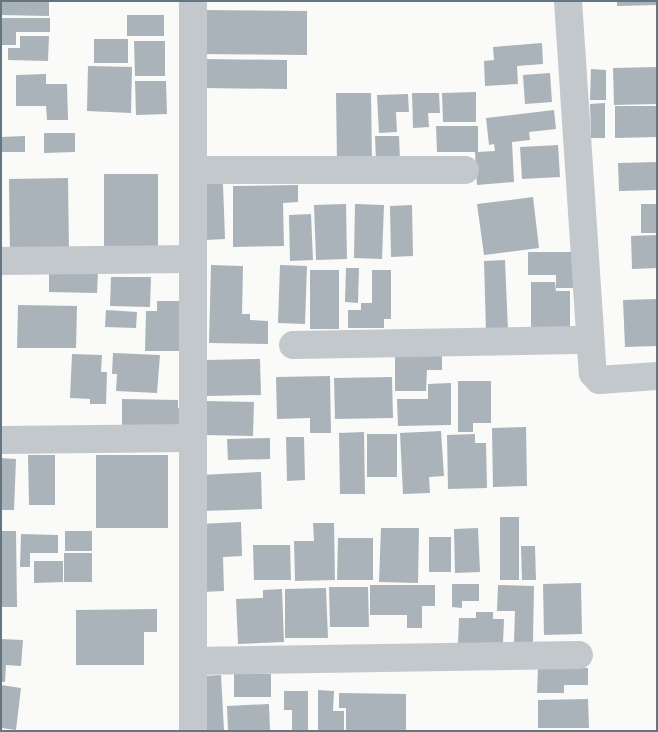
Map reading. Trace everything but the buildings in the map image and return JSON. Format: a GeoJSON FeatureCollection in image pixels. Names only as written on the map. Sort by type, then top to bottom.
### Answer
{"type":"FeatureCollection","features":[{"type":"Feature","properties":{"kind":"street"},"geometry":{"type":"LineString","coordinates":[[192,731],[193,1]]}},
{"type":"Feature","properties":{"kind":"street"},"geometry":{"type":"LineString","coordinates":[[568,1],[593,373],[599,380],[657,376]]}},
{"type":"Feature","properties":{"kind":"street"},"geometry":{"type":"LineString","coordinates":[[192,170],[465,170]]}},
{"type":"Feature","properties":{"kind":"street"},"geometry":{"type":"LineString","coordinates":[[1,261],[192,259]]}},
{"type":"Feature","properties":{"kind":"street"},"geometry":{"type":"LineString","coordinates":[[293,345],[590,340]]}},
{"type":"Feature","properties":{"kind":"street"},"geometry":{"type":"LineString","coordinates":[[1,440],[192,438]]}},
{"type":"Feature","properties":{"kind":"street"},"geometry":{"type":"LineString","coordinates":[[192,661],[579,654]]}}]}
